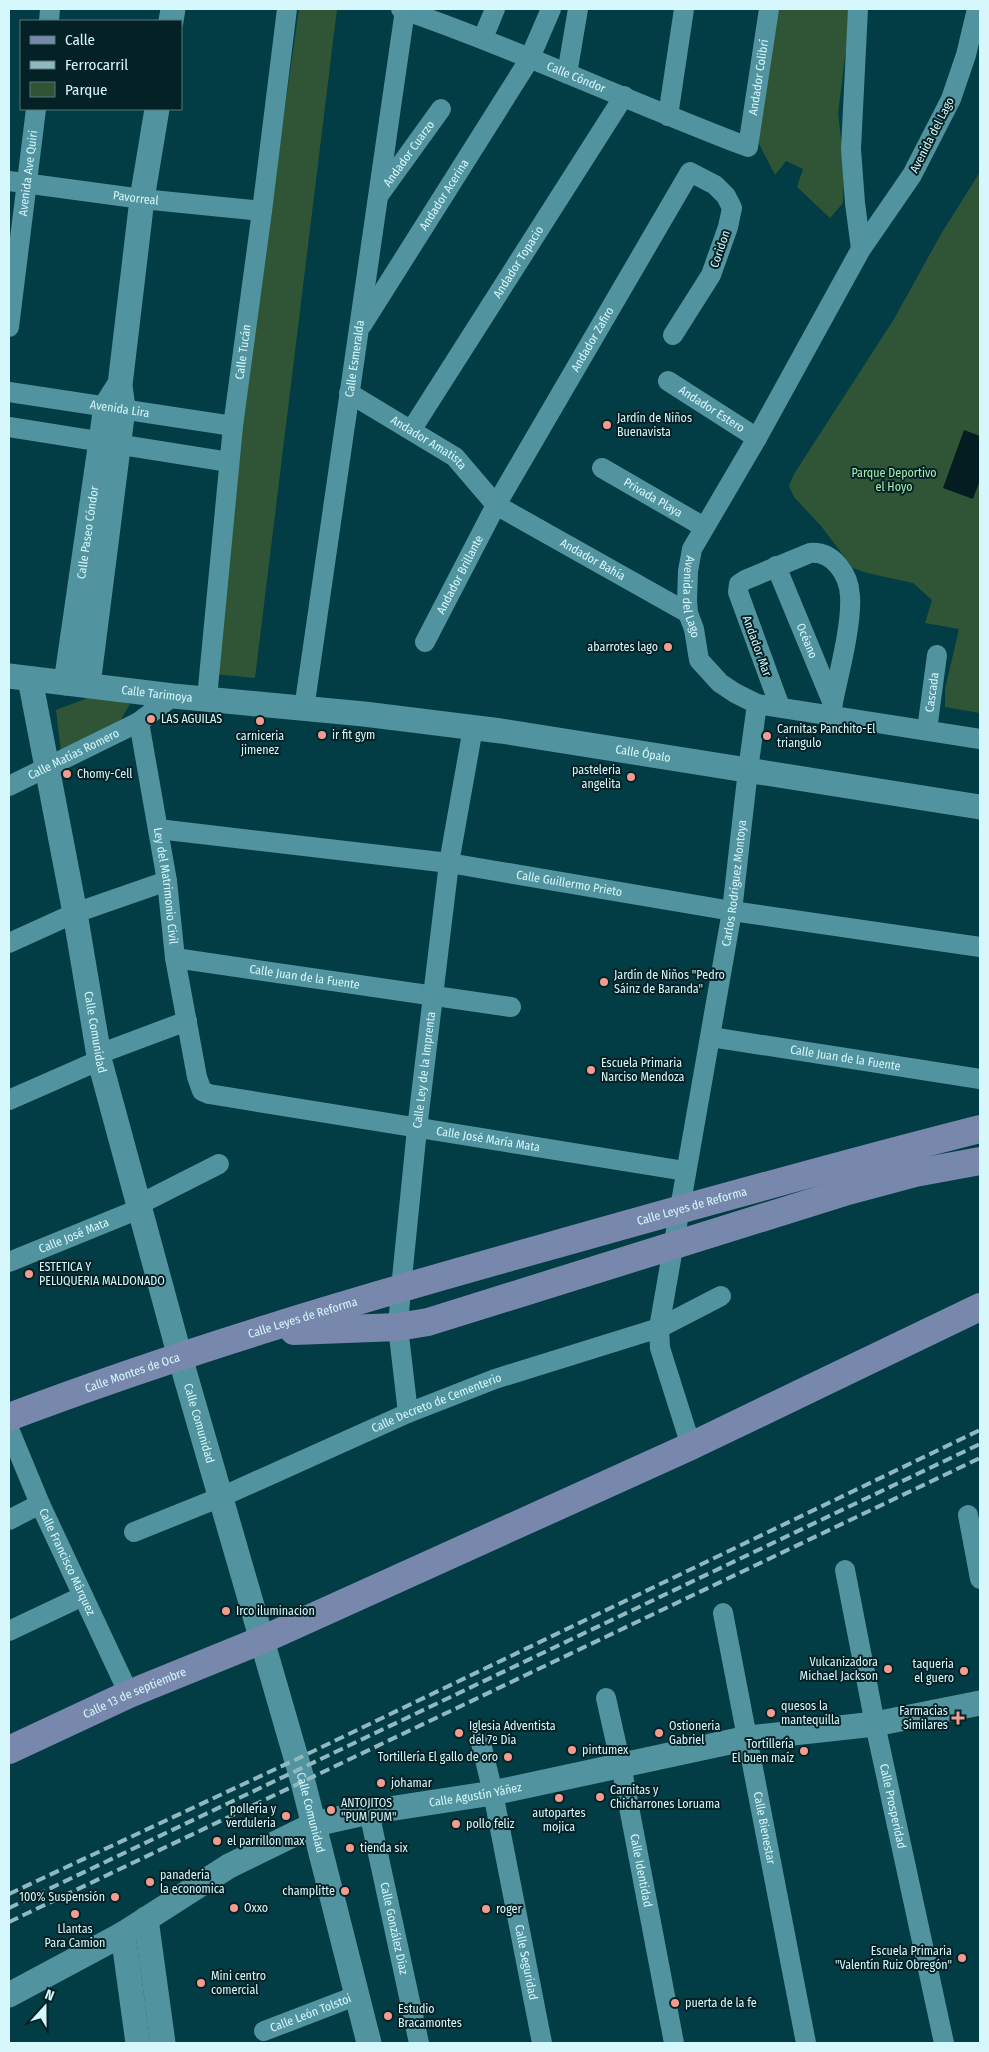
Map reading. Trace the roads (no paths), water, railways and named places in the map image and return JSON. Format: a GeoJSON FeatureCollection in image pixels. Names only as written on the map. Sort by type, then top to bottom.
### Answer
{"type":"FeatureCollection","features":[{"type":"Feature","properties":{"kind":"main road","name":"Calle Leyes de Reforma"},"geometry":{"type":"LineString","coordinates":[[258,1332],[401,1288],[680,1209],[980,1129]]}},
{"type":"Feature","properties":{"kind":"main road","name":"Calle Leyes de Reforma"},"geometry":{"type":"LineString","coordinates":[[258,1332],[398,1327],[428,1322],[469,1311],[674,1244],[876,1183],[915,1173],[980,1161]]}},
{"type":"Feature","properties":{"kind":"main road","name":"Calle 13 de septiembre"},"geometry":{"type":"LineString","coordinates":[[9,1750],[129,1694],[262,1640],[691,1446],[980,1307]]}},
{"type":"Feature","properties":{"kind":"main road","name":"Calle Montes de Oca"},"geometry":{"type":"LineString","coordinates":[[9,1417],[83,1389],[258,1332]]}},
{"type":"Feature","properties":{"kind":"street","name":"Calle Tucán"},"geometry":{"type":"LineString","coordinates":[[207,698],[233,426],[287,9]]}},
{"type":"Feature","properties":{"kind":"street","name":"Calle Cóndor"},"geometry":{"type":"LineString","coordinates":[[403,9],[482,38],[529,60],[748,146]]}},
{"type":"Feature","properties":{"kind":"street","name":"Calle Esmeralda"},"geometry":{"type":"LineString","coordinates":[[304,709],[403,9]]}},
{"type":"Feature","properties":{"kind":"street"},"geometry":{"type":"LineString","coordinates":[[482,38],[495,9]]}},
{"type":"Feature","properties":{"kind":"street","name":"Andador Acerina"},"geometry":{"type":"LineString","coordinates":[[358,330],[529,60],[551,9]]}},
{"type":"Feature","properties":{"kind":"street"},"geometry":{"type":"LineString","coordinates":[[567,74],[578,9]]}},
{"type":"Feature","properties":{"kind":"street"},"geometry":{"type":"LineString","coordinates":[[668,116],[684,9]]}},
{"type":"Feature","properties":{"kind":"street","name":"Andador Colibrí"},"geometry":{"type":"LineString","coordinates":[[748,146],[769,9]]}},
{"type":"Feature","properties":{"kind":"street"},"geometry":{"type":"LineString","coordinates":[[858,9],[851,149],[855,203],[862,249]]}},
{"type":"Feature","properties":{"kind":"street","name":"Avenida del Lago"},"geometry":{"type":"LineString","coordinates":[[979,9],[952,98],[912,175],[862,249],[757,438],[692,549],[688,571],[688,613],[694,629],[699,660],[720,683],[757,704],[832,709],[927,730],[980,739]]}},
{"type":"Feature","properties":{"kind":"street","name":"Andador Topacio"},"geometry":{"type":"LineString","coordinates":[[412,429],[624,96]]}},
{"type":"Feature","properties":{"kind":"street","name":"Andador Cuarzo"},"geometry":{"type":"LineString","coordinates":[[377,198],[441,109]]}},
{"type":"Feature","properties":{"kind":"street","name":"Avenida Ave Quiri"},"geometry":{"type":"LineString","coordinates":[[9,327],[17,182],[36,110]]}},
{"type":"Feature","properties":{"kind":"street","name":"Calle Paseo Cóndor"},"geometry":{"type":"LineString","coordinates":[[77,684],[142,199],[157,110]]}},
{"type":"Feature","properties":{"kind":"street","name":"Coridon"},"geometry":{"type":"LineString","coordinates":[[673,335],[711,275],[728,227],[732,208],[726,196],[715,185],[690,172]]}},
{"type":"Feature","properties":{"kind":"street","name":"Andador Zafiro"},"geometry":{"type":"LineString","coordinates":[[496,506],[690,172]]}},
{"type":"Feature","properties":{"kind":"street","name":"Pavorreal"},"geometry":{"type":"LineString","coordinates":[[17,182],[142,199],[262,211]]}},
{"type":"Feature","properties":{"kind":"street","name":"Andador Estero"},"geometry":{"type":"LineString","coordinates":[[668,381],[757,438]]}},
{"type":"Feature","properties":{"kind":"street","name":"Avenida Lira"},"geometry":{"type":"LineString","coordinates":[[9,392],[116,400],[233,426]]}},
{"type":"Feature","properties":{"kind":"street","name":"Andador Amatista"},"geometry":{"type":"LineString","coordinates":[[349,393],[412,429],[455,457],[496,506]]}},
{"type":"Feature","properties":{"kind":"street"},"geometry":{"type":"LineString","coordinates":[[9,428],[229,462]]}},
{"type":"Feature","properties":{"kind":"street","name":"Privada Playa"},"geometry":{"type":"LineString","coordinates":[[602,468],[704,527]]}},
{"type":"Feature","properties":{"kind":"street","name":"Andador Bahía"},"geometry":{"type":"LineString","coordinates":[[496,506],[688,613]]}},
{"type":"Feature","properties":{"kind":"street","name":"Andador Brillante"},"geometry":{"type":"LineString","coordinates":[[425,642],[496,506]]}},
{"type":"Feature","properties":{"kind":"street"},"geometry":{"type":"LineString","coordinates":[[776,566],[810,553],[820,552],[832,558],[845,575],[850,596],[848,624],[832,709]]}},
{"type":"Feature","properties":{"kind":"street","name":"Andador Mar"},"geometry":{"type":"LineString","coordinates":[[776,566],[739,584],[738,592],[780,707]]}},
{"type":"Feature","properties":{"kind":"street","name":"Océano"},"geometry":{"type":"LineString","coordinates":[[776,566],[832,709]]}},
{"type":"Feature","properties":{"kind":"street","name":"Cascada"},"geometry":{"type":"LineString","coordinates":[[927,730],[937,655]]}},
{"type":"Feature","properties":{"kind":"street","name":"Calle Tarimoya"},"geometry":{"type":"LineString","coordinates":[[19,678],[304,709]]}},
{"type":"Feature","properties":{"kind":"street","name":"Calle Comunidad"},"geometry":{"type":"LineString","coordinates":[[19,678],[47,766],[99,1057],[180,1357],[315,1824],[369,2043]]}},
{"type":"Feature","properties":{"kind":"street"},"geometry":{"type":"LineString","coordinates":[[140,722],[173,696]]}},
{"type":"Feature","properties":{"kind":"street","name":"Carlos Rodríguez Montoya"},"geometry":{"type":"LineString","coordinates":[[691,1446],[658,1338],[685,1171],[711,1037],[732,911],[757,704]]}},
{"type":"Feature","properties":{"kind":"street","name":"Calle Ópalo"},"geometry":{"type":"LineString","coordinates":[[304,709],[364,714],[501,731],[980,806]]}},
{"type":"Feature","properties":{"kind":"street","name":"Calle Matías Romero"},"geometry":{"type":"LineString","coordinates":[[9,786],[140,722]]}},
{"type":"Feature","properties":{"kind":"street","name":"Ley del Matrimonio Civil"},"geometry":{"type":"LineString","coordinates":[[140,722],[167,881],[175,958],[197,1077],[202,1091]]}},
{"type":"Feature","properties":{"kind":"street","name":"Calle Ley de la Imprenta"},"geometry":{"type":"LineString","coordinates":[[408,1413],[398,1327],[401,1288],[417,1128],[450,863],[473,728]]}},
{"type":"Feature","properties":{"kind":"street","name":"Calle Guillermo Prieto"},"geometry":{"type":"LineString","coordinates":[[158,829],[450,863],[732,911],[980,947]]}},
{"type":"Feature","properties":{"kind":"street"},"geometry":{"type":"LineString","coordinates":[[9,943],[74,913],[167,881]]}},
{"type":"Feature","properties":{"kind":"street","name":"Calle Juan de la Fuente"},"geometry":{"type":"LineString","coordinates":[[175,958],[510,1006]]}},
{"type":"Feature","properties":{"kind":"street"},"geometry":{"type":"LineString","coordinates":[[9,1100],[99,1057],[187,1021]]}},
{"type":"Feature","properties":{"kind":"street","name":"Calle Juan de la Fuente"},"geometry":{"type":"LineString","coordinates":[[711,1037],[980,1079]]}},
{"type":"Feature","properties":{"kind":"street","name":"Calle José María Mata"},"geometry":{"type":"LineString","coordinates":[[202,1091],[209,1094],[685,1171]]}},
{"type":"Feature","properties":{"kind":"street"},"geometry":{"type":"LineString","coordinates":[[138,1207],[219,1164]]}},
{"type":"Feature","properties":{"kind":"street","name":"Calle José Mata"},"geometry":{"type":"LineString","coordinates":[[9,1262],[138,1207]]}},
{"type":"Feature","properties":{"kind":"street","name":"Calle Decreto de Cementerio"},"geometry":{"type":"LineString","coordinates":[[134,1532],[221,1497],[408,1413],[494,1379],[659,1328],[721,1296]]}},
{"type":"Feature","properties":{"kind":"street","name":"Calle Francisco Márquez"},"geometry":{"type":"LineString","coordinates":[[9,1429],[40,1504],[129,1694]]}},
{"type":"Feature","properties":{"kind":"street"},"geometry":{"type":"LineString","coordinates":[[9,1520],[40,1504]]}},
{"type":"Feature","properties":{"kind":"street"},"geometry":{"type":"LineString","coordinates":[[968,1515],[980,1579]]}},
{"type":"Feature","properties":{"kind":"street","name":"Calle Prosperidad"},"geometry":{"type":"LineString","coordinates":[[845,1570],[875,1724],[944,2043]]}},
{"type":"Feature","properties":{"kind":"street"},"geometry":{"type":"LineString","coordinates":[[9,1631],[83,1596]]}},
{"type":"Feature","properties":{"kind":"street","name":"Calle Bienestar"},"geometry":{"type":"LineString","coordinates":[[723,1613],[806,2043]]}},
{"type":"Feature","properties":{"kind":"street","name":"Calle Identidad"},"geometry":{"type":"LineString","coordinates":[[606,1698],[621,1765],[674,2043]]}},
{"type":"Feature","properties":{"kind":"street","name":"Calle Agustín Yáñez"},"geometry":{"type":"LineString","coordinates":[[9,1995],[123,1934],[229,1866],[315,1824],[369,1812],[493,1793],[748,1738],[875,1724],[980,1703]]}},
{"type":"Feature","properties":{"kind":"street","name":"Calle Seguridad"},"geometry":{"type":"LineString","coordinates":[[481,1743],[493,1793],[542,2043]]}},
{"type":"Feature","properties":{"kind":"street","name":"Calle González Díaz"},"geometry":{"type":"LineString","coordinates":[[369,1812],[418,2043]]}},
{"type":"Feature","properties":{"kind":"street"},"geometry":{"type":"LineString","coordinates":[[146,1919],[163,2043]]}},
{"type":"Feature","properties":{"kind":"street"},"geometry":{"type":"LineString","coordinates":[[123,1934],[138,2043]]}},
{"type":"Feature","properties":{"kind":"street","name":"Calle León Tolstoi"},"geometry":{"type":"LineString","coordinates":[[264,2031],[358,1995]]}},
{"type":"Feature","properties":{"kind":"water"},"geometry":{"type":"Polygon","coordinates":[[[964,430],[980,436],[980,480],[973,499],[943,488],[964,430]]]}},
{"type":"Feature","properties":{"kind":"railway"},"geometry":{"type":"LineString","coordinates":[[9,1894],[297,1759],[980,1430]]}},
{"type":"Feature","properties":{"kind":"railway"},"geometry":{"type":"LineString","coordinates":[[9,1908],[980,1444]]}},
{"type":"Feature","properties":{"kind":"railway"},"geometry":{"type":"LineString","coordinates":[[9,1922],[980,1458]]}},
{"type":"Feature","properties":{"kind":"place","name":"Jardín de Niños Buenavista"},"geometry":{"type":"Point","coordinates":[607,425]}},
{"type":"Feature","properties":{"kind":"place","name":"abarrotes lago"},"geometry":{"type":"Point","coordinates":[668,647]}},
{"type":"Feature","properties":{"kind":"place","name":"LAS AGUILAS"},"geometry":{"type":"Point","coordinates":[151,719]}},
{"type":"Feature","properties":{"kind":"place","name":"carniceria jimenez"},"geometry":{"type":"Point","coordinates":[260,721]}},
{"type":"Feature","properties":{"kind":"place","name":"ir fit gym"},"geometry":{"type":"Point","coordinates":[322,735]}},
{"type":"Feature","properties":{"kind":"place","name":"Carnitas Panchito-El triangulo"},"geometry":{"type":"Point","coordinates":[767,736]}},
{"type":"Feature","properties":{"kind":"place","name":"Chomy-Cell"},"geometry":{"type":"Point","coordinates":[67,774]}},
{"type":"Feature","properties":{"kind":"place","name":"pasteleria angelita"},"geometry":{"type":"Point","coordinates":[631,777]}},
{"type":"Feature","properties":{"kind":"place","name":"Jardín de Niños \"Pedro Sáinz de Baranda\""},"geometry":{"type":"Point","coordinates":[604,982]}},
{"type":"Feature","properties":{"kind":"place","name":"Escuela Primaria Narciso Mendoza"},"geometry":{"type":"Point","coordinates":[591,1070]}},
{"type":"Feature","properties":{"kind":"place","name":"ESTETICA Y PELUQUERIA MALDONADO"},"geometry":{"type":"Point","coordinates":[29,1274]}},
{"type":"Feature","properties":{"kind":"place","name":"Irco iluminacion"},"geometry":{"type":"Point","coordinates":[226,1611]}},
{"type":"Feature","properties":{"kind":"place","name":"Vulcanizadora Michael Jackson"},"geometry":{"type":"Point","coordinates":[888,1669]}},
{"type":"Feature","properties":{"kind":"place","name":"taqueria el guero"},"geometry":{"type":"Point","coordinates":[964,1671]}},
{"type":"Feature","properties":{"kind":"place","name":"quesos la mantequilla"},"geometry":{"type":"Point","coordinates":[771,1713]}},
{"type":"Feature","properties":{"kind":"place","name":"Farmacias Similares"},"geometry":{"type":"Point","coordinates":[958,1718]}},
{"type":"Feature","properties":{"kind":"place","name":"Iglesia Adventista del 7º Día"},"geometry":{"type":"Point","coordinates":[459,1733]}},
{"type":"Feature","properties":{"kind":"place","name":"Ostioneria Gabriel"},"geometry":{"type":"Point","coordinates":[659,1733]}},
{"type":"Feature","properties":{"kind":"place","name":"pintumex"},"geometry":{"type":"Point","coordinates":[572,1750]}},
{"type":"Feature","properties":{"kind":"place","name":"Tortillería El buen maíz"},"geometry":{"type":"Point","coordinates":[804,1751]}},
{"type":"Feature","properties":{"kind":"place","name":"Tortillería El gallo de oro"},"geometry":{"type":"Point","coordinates":[508,1757]}},
{"type":"Feature","properties":{"kind":"place","name":"johamar"},"geometry":{"type":"Point","coordinates":[381,1783]}},
{"type":"Feature","properties":{"kind":"place","name":"Carnitas y Chicharrones Loruama"},"geometry":{"type":"Point","coordinates":[600,1797]}},
{"type":"Feature","properties":{"kind":"place","name":"autopartes mojica"},"geometry":{"type":"Point","coordinates":[559,1798]}},
{"type":"Feature","properties":{"kind":"place","name":"ANTOJITOS \"PUM PUM\""},"geometry":{"type":"Point","coordinates":[331,1810]}},
{"type":"Feature","properties":{"kind":"place","name":"polleria y verduleria"},"geometry":{"type":"Point","coordinates":[286,1816]}},
{"type":"Feature","properties":{"kind":"place","name":"pollo feliz"},"geometry":{"type":"Point","coordinates":[456,1824]}},
{"type":"Feature","properties":{"kind":"place","name":"el parrillon max"},"geometry":{"type":"Point","coordinates":[217,1841]}},
{"type":"Feature","properties":{"kind":"place","name":"tienda six"},"geometry":{"type":"Point","coordinates":[350,1848]}},
{"type":"Feature","properties":{"kind":"place","name":"panaderia la economica"},"geometry":{"type":"Point","coordinates":[150,1882]}},
{"type":"Feature","properties":{"kind":"place","name":"champlitte"},"geometry":{"type":"Point","coordinates":[345,1891]}},
{"type":"Feature","properties":{"kind":"place","name":"100% Suspensión"},"geometry":{"type":"Point","coordinates":[115,1897]}},
{"type":"Feature","properties":{"kind":"place","name":"Oxxo"},"geometry":{"type":"Point","coordinates":[234,1908]}},
{"type":"Feature","properties":{"kind":"place","name":"roger"},"geometry":{"type":"Point","coordinates":[486,1909]}},
{"type":"Feature","properties":{"kind":"place","name":"Llantas Para Camion"},"geometry":{"type":"Point","coordinates":[75,1914]}},
{"type":"Feature","properties":{"kind":"place","name":"Escuela Primaria \"Valentín Ruiz Obregón\""},"geometry":{"type":"Point","coordinates":[962,1958]}},
{"type":"Feature","properties":{"kind":"place","name":"Mini centro comercial"},"geometry":{"type":"Point","coordinates":[201,1983]}},
{"type":"Feature","properties":{"kind":"place","name":"puerta de la fe"},"geometry":{"type":"Point","coordinates":[675,2003]}},
{"type":"Feature","properties":{"kind":"place","name":"Estudio Bracamontes"},"geometry":{"type":"Point","coordinates":[388,2016]}},
{"type":"Feature","properties":{"kind":"park label","name":"Parque Deportivo el Hoyo"},"geometry":{"type":"Point","coordinates":[894,480]}}]}
